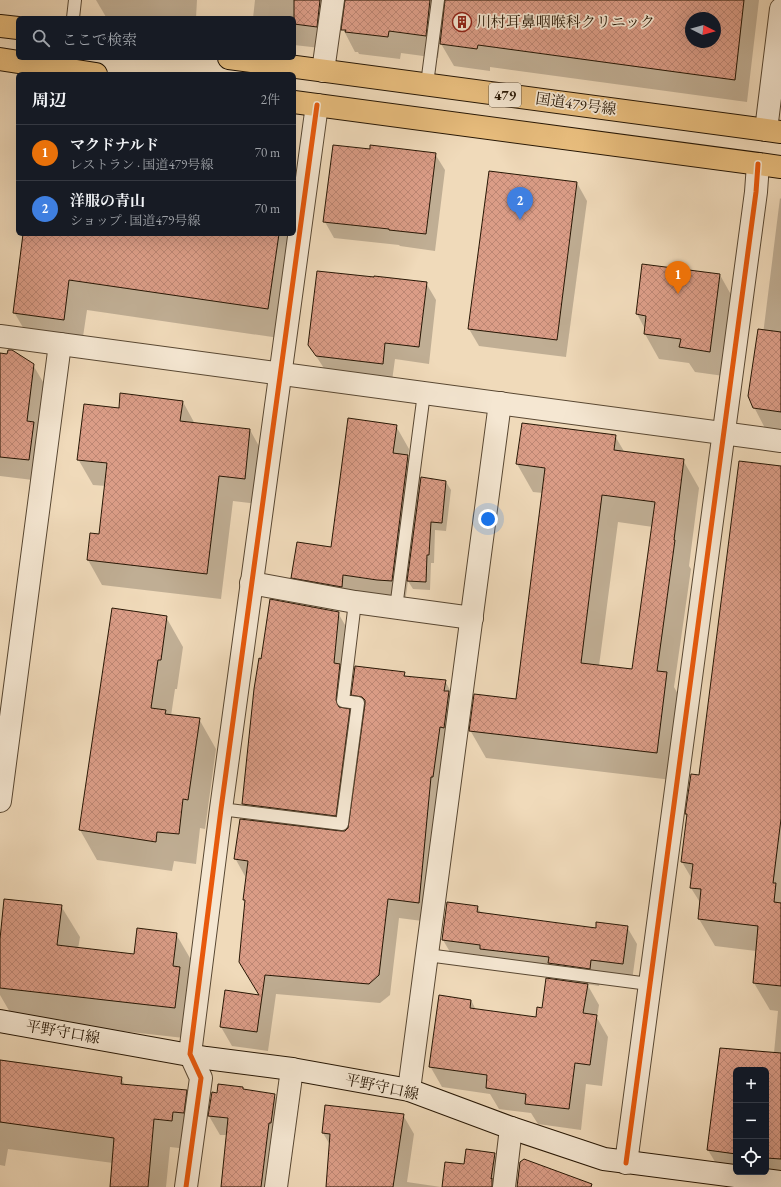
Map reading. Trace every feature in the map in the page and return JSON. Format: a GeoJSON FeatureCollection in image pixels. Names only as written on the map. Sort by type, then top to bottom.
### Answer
{"type":"FeatureCollection","features":[{"type":"Feature","properties":{"kind":"highway"},"geometry":{"type":"LineString","coordinates":[[0,26],[16,28]]}},
{"type":"Feature","properties":{"kind":"highway"},"geometry":{"type":"LineString","coordinates":[[0,59],[83,72]]}},
{"type":"Feature","properties":{"kind":"highway","name":"国道479号線"},"geometry":{"type":"LineString","coordinates":[[243,60],[773,131]]}},
{"type":"Feature","properties":{"kind":"highway","name":"479"},"geometry":{"type":"LineString","coordinates":[[296,102],[781,167]]}},
{"type":"Feature","properties":{"kind":"street"},"geometry":{"type":"LineString","coordinates":[[323,71],[333,0]]}},
{"type":"Feature","properties":{"kind":"street"},"geometry":{"type":"LineString","coordinates":[[773,131],[781,9]]}},
{"type":"Feature","properties":{"kind":"street"},"geometry":{"type":"LineString","coordinates":[[186,1187],[201,1078],[190,1054],[251,583],[317,106]]}},
{"type":"Feature","properties":{"kind":"street"},"geometry":{"type":"LineString","coordinates":[[626,1162],[756,192],[758,164]]}},
{"type":"Feature","properties":{"kind":"street"},"geometry":{"type":"LineString","coordinates":[[0,336],[781,441]]}},
{"type":"Feature","properties":{"kind":"street"},"geometry":{"type":"LineString","coordinates":[[0,801],[60,344]]}},
{"type":"Feature","properties":{"kind":"street"},"geometry":{"type":"LineString","coordinates":[[409,1090],[500,403]]}},
{"type":"Feature","properties":{"kind":"street"},"geometry":{"type":"LineString","coordinates":[[251,583],[355,602],[472,618]]}},
{"type":"Feature","properties":{"kind":"street","name":"平野守口線"},"geometry":{"type":"LineString","coordinates":[[0,1021],[206,1058],[292,1069],[409,1090],[511,1128],[604,1159],[781,1182]]}},
{"type":"Feature","properties":{"kind":"street"},"geometry":{"type":"LineString","coordinates":[[276,1187],[292,1069]]}},
{"type":"Feature","properties":{"kind":"street"},"geometry":{"type":"LineString","coordinates":[[504,1187],[511,1128]]}},
{"type":"Feature","properties":{"kind":"lane"},"geometry":{"type":"LineString","coordinates":[[73,16],[75,0]]}},
{"type":"Feature","properties":{"kind":"lane"},"geometry":{"type":"LineString","coordinates":[[426,84],[438,0]]}},
{"type":"Feature","properties":{"kind":"lane"},"geometry":{"type":"LineString","coordinates":[[396,608],[424,393]]}},
{"type":"Feature","properties":{"kind":"lane"},"geometry":{"type":"LineString","coordinates":[[221,809],[342,824],[358,703],[343,701],[355,602]]}},
{"type":"Feature","properties":{"kind":"lane"},"geometry":{"type":"LineString","coordinates":[[427,955],[650,984]]}},
{"type":"Feature","properties":{"kind":"building"},"geometry":{"type":"Polygon","coordinates":[[[294,0],[320,0],[317,27],[296,24],[296,16],[294,16],[294,0]]]}},
{"type":"Feature","properties":{"kind":"building"},"geometry":{"type":"Polygon","coordinates":[[[345,0],[430,0],[426,36],[389,31],[388,37],[345,32],[346,30],[341,30],[345,0]]]}},
{"type":"Feature","properties":{"kind":"building"},"geometry":{"type":"Polygon","coordinates":[[[445,0],[744,0],[735,80],[478,45],[477,49],[440,44],[445,0]]]}},
{"type":"Feature","properties":{"kind":"building"},"geometry":{"type":"Polygon","coordinates":[[[333,145],[370,149],[370,145],[436,153],[426,234],[323,222],[333,145]]]}},
{"type":"Feature","properties":{"kind":"building"},"geometry":{"type":"Polygon","coordinates":[[[489,171],[577,182],[557,340],[468,329],[489,171]]]}},
{"type":"Feature","properties":{"kind":"building"},"geometry":{"type":"Polygon","coordinates":[[[23,236],[279,236],[268,309],[69,280],[64,320],[13,313],[23,236]]]}},
{"type":"Feature","properties":{"kind":"building"},"geometry":{"type":"Polygon","coordinates":[[[642,264],[720,274],[710,352],[679,347],[681,339],[644,334],[646,316],[636,314],[642,264]]]}},
{"type":"Feature","properties":{"kind":"building"},"geometry":{"type":"Polygon","coordinates":[[[317,271],[427,282],[419,347],[385,343],[383,364],[316,356],[308,345],[317,271]]]}},
{"type":"Feature","properties":{"kind":"building"},"geometry":{"type":"Polygon","coordinates":[[[758,329],[781,332],[781,412],[753,408],[748,396],[758,329]]]}},
{"type":"Feature","properties":{"kind":"building"},"geometry":{"type":"Polygon","coordinates":[[[8,350],[12,350],[34,364],[27,421],[34,422],[29,460],[0,457],[0,353],[7,354],[8,350]]]}},
{"type":"Feature","properties":{"kind":"building"},"geometry":{"type":"Polygon","coordinates":[[[120,393],[183,401],[180,421],[250,429],[245,479],[219,476],[207,574],[87,560],[90,533],[99,534],[107,463],[77,460],[84,404],[119,408],[120,393]]]}},
{"type":"Feature","properties":{"kind":"building"},"geometry":{"type":"Polygon","coordinates":[[[348,418],[397,425],[393,453],[408,455],[392,581],[343,575],[342,587],[291,578],[297,542],[331,547],[348,418]]]}},
{"type":"Feature","properties":{"kind":"building"},"geometry":{"type":"Polygon","coordinates":[[[522,423],[616,435],[614,450],[684,459],[675,540],[657,671],[667,672],[657,753],[469,731],[474,694],[516,699],[545,468],[516,464],[522,423]],[[602,495],[581,663],[632,669],[655,502],[602,495]]]}},
{"type":"Feature","properties":{"kind":"building"},"geometry":{"type":"Polygon","coordinates":[[[739,461],[781,466],[781,819],[773,883],[776,883],[774,902],[781,903],[781,986],[753,983],[758,926],[698,919],[701,889],[690,888],[693,864],[681,862],[687,814],[685,814],[691,774],[699,775],[739,461]]]}},
{"type":"Feature","properties":{"kind":"building"},"geometry":{"type":"Polygon","coordinates":[[[421,477],[446,481],[442,523],[431,522],[429,555],[427,555],[426,582],[407,581],[421,477]]]}},
{"type":"Feature","properties":{"kind":"building"},"geometry":{"type":"Polygon","coordinates":[[[270,599],[339,612],[334,663],[340,664],[336,700],[339,707],[350,709],[336,816],[242,804],[254,689],[259,658],[261,659],[270,599]]]}},
{"type":"Feature","properties":{"kind":"building"},"geometry":{"type":"Polygon","coordinates":[[[112,608],[167,616],[161,660],[158,660],[151,708],[166,710],[165,714],[200,718],[188,800],[183,799],[179,834],[157,832],[156,842],[79,830],[112,608]]]}},
{"type":"Feature","properties":{"kind":"building"},"geometry":{"type":"Polygon","coordinates":[[[355,666],[405,672],[404,676],[446,680],[444,691],[449,691],[444,728],[440,727],[433,777],[431,777],[419,903],[388,899],[379,975],[369,984],[265,975],[257,1032],[220,1027],[225,990],[259,995],[239,962],[245,900],[243,900],[248,861],[234,859],[240,819],[341,831],[345,831],[348,828],[365,704],[365,700],[362,697],[351,695],[355,666]]]}},
{"type":"Feature","properties":{"kind":"building"},"geometry":{"type":"Polygon","coordinates":[[[4,899],[62,905],[57,945],[134,954],[137,928],[177,933],[173,966],[180,967],[175,1008],[0,988],[0,939],[4,899]]]}},
{"type":"Feature","properties":{"kind":"building"},"geometry":{"type":"Polygon","coordinates":[[[447,902],[478,906],[477,912],[596,928],[596,922],[628,926],[623,964],[591,960],[590,969],[548,963],[549,957],[480,949],[480,945],[442,940],[447,902]]]}},
{"type":"Feature","properties":{"kind":"building"},"geometry":{"type":"Polygon","coordinates":[[[546,978],[588,984],[583,1013],[597,1015],[590,1065],[575,1063],[569,1109],[525,1104],[526,1094],[486,1088],[487,1075],[429,1067],[439,995],[471,1000],[470,1008],[536,1017],[537,1007],[542,1008],[546,978]]]}},
{"type":"Feature","properties":{"kind":"building"},"geometry":{"type":"Polygon","coordinates":[[[720,1048],[781,1053],[781,1159],[769,1158],[769,1067],[733,1067],[733,1154],[707,1150],[720,1048]]]}},
{"type":"Feature","properties":{"kind":"building"},"geometry":{"type":"Polygon","coordinates":[[[0,1060],[122,1077],[121,1084],[187,1090],[184,1113],[173,1112],[172,1121],[154,1119],[148,1187],[110,1187],[114,1138],[0,1122],[0,1060]]]}},
{"type":"Feature","properties":{"kind":"building"},"geometry":{"type":"Polygon","coordinates":[[[218,1084],[243,1087],[243,1089],[275,1094],[271,1123],[269,1123],[261,1187],[221,1187],[228,1118],[208,1116],[212,1092],[217,1093],[218,1084]]]}},
{"type":"Feature","properties":{"kind":"building"},"geometry":{"type":"Polygon","coordinates":[[[325,1105],[404,1114],[393,1187],[326,1187],[330,1134],[322,1133],[325,1105]]]}},
{"type":"Feature","properties":{"kind":"building"},"geometry":{"type":"Polygon","coordinates":[[[466,1149],[495,1153],[491,1179],[492,1178],[492,1187],[442,1187],[445,1162],[464,1164],[466,1149]]]}},
{"type":"Feature","properties":{"kind":"building"},"geometry":{"type":"Polygon","coordinates":[[[524,1159],[592,1184],[591,1187],[517,1187],[520,1162],[524,1159]]]}},
{"type":"Feature","properties":{"kind":"cycle path"},"geometry":{"type":"LineString","coordinates":[[186,1187],[201,1078],[190,1054],[221,809],[317,105]]}},
{"type":"Feature","properties":{"kind":"cycle path"},"geometry":{"type":"LineString","coordinates":[[626,1163],[756,192],[758,164]]}},
{"type":"Feature","properties":{"kind":"place","name":"川村耳鼻咽喉科クリニック"},"geometry":{"type":"Point","coordinates":[462,22]}},
{"type":"Feature","properties":{"kind":"place","name":"洋服の青山"},"geometry":{"type":"Point","coordinates":[520,220]}},
{"type":"Feature","properties":{"kind":"place","name":"マクドナルド"},"geometry":{"type":"Point","coordinates":[678,294]}}]}
